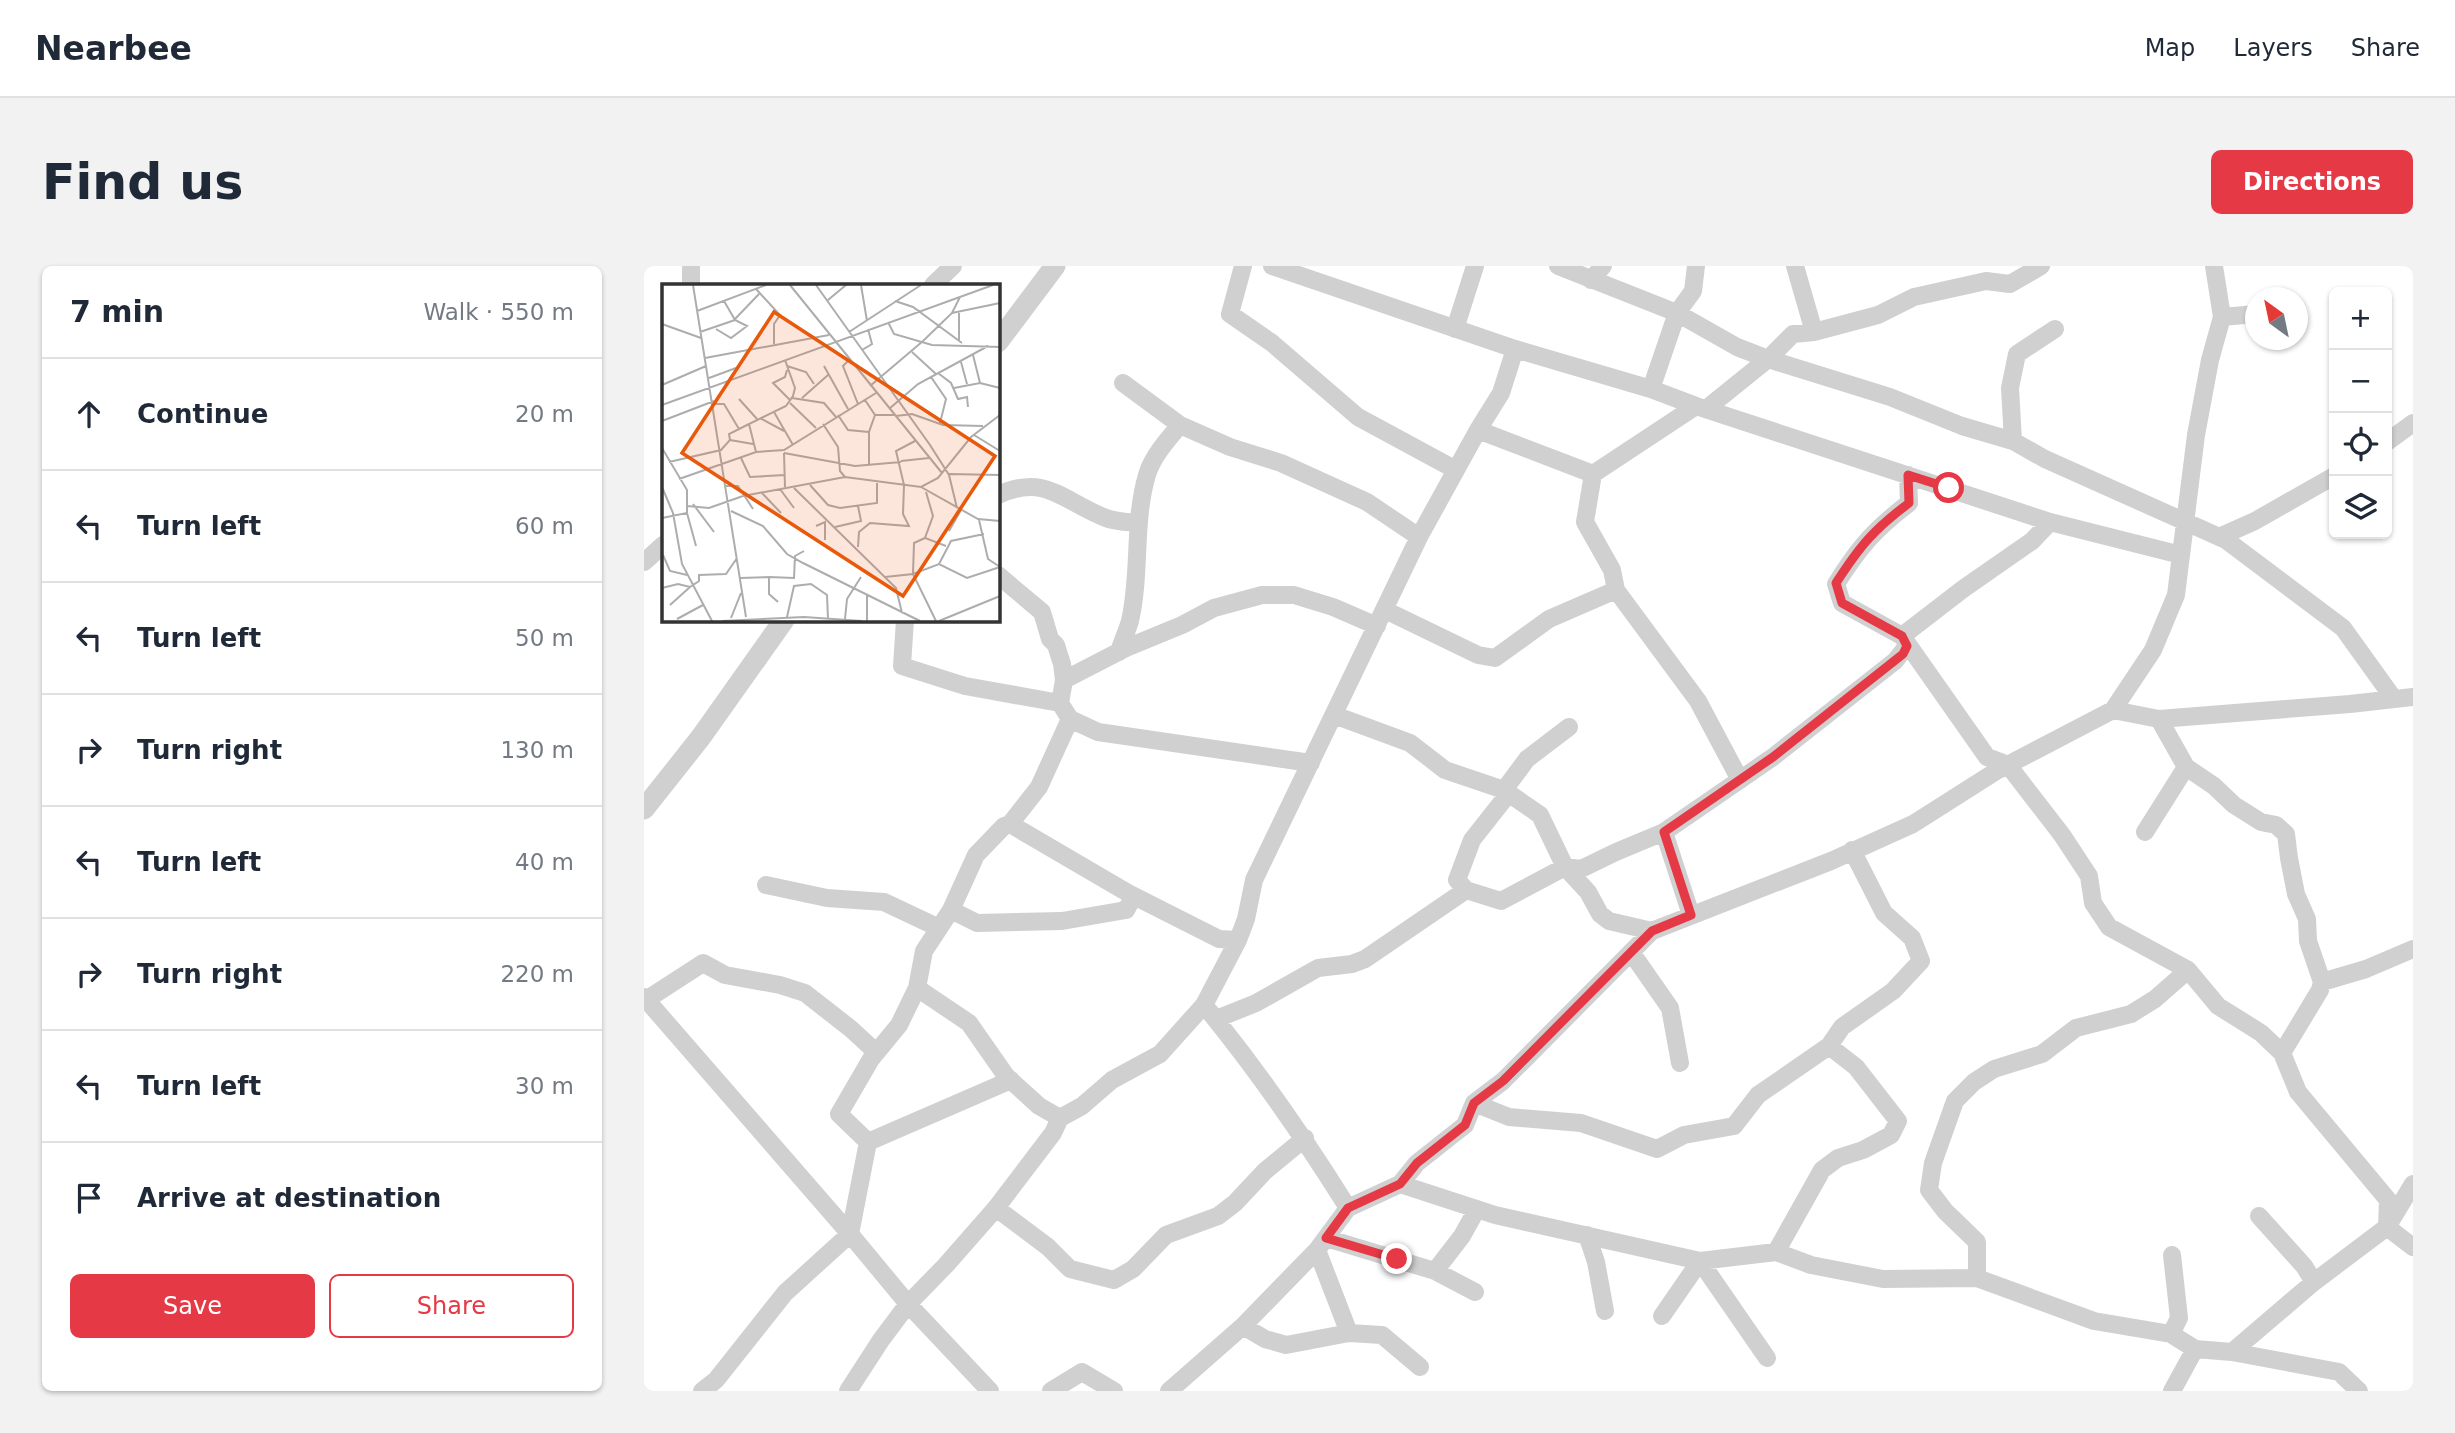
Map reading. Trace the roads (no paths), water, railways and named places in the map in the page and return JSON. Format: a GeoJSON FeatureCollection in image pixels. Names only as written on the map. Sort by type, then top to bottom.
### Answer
{"type":"FeatureCollection","features":[{"type":"Feature","properties":{"kind":"street"},"geometry":{"type":"LineString","coordinates":[[691,266],[691,284]]}},
{"type":"Feature","properties":{"kind":"street"},"geometry":{"type":"LineString","coordinates":[[934,284],[953,266]]}},
{"type":"Feature","properties":{"kind":"street"},"geometry":{"type":"LineString","coordinates":[[999,341],[1055,266]]}},
{"type":"Feature","properties":{"kind":"street"},"geometry":{"type":"LineString","coordinates":[[1243,266],[1230,314],[1272,343],[1358,418],[1456,470]]}},
{"type":"Feature","properties":{"kind":"street"},"geometry":{"type":"LineString","coordinates":[[1272,266],[1515,349],[1651,389],[1701,408],[2050,522],[2181,555]]}},
{"type":"Feature","properties":{"kind":"street"},"geometry":{"type":"LineString","coordinates":[[1455,329],[1475,266]]}},
{"type":"Feature","properties":{"kind":"street"},"geometry":{"type":"LineString","coordinates":[[1558,266],[1597,273],[1738,347],[1768,359],[1890,397],[1962,426],[2013,441],[2045,459],[2219,537],[2343,628],[2394,699]]}},
{"type":"Feature","properties":{"kind":"street"},"geometry":{"type":"LineString","coordinates":[[1651,389],[1677,313],[1693,291],[1696,266]]}},
{"type":"Feature","properties":{"kind":"street"},"geometry":{"type":"LineString","coordinates":[[1795,266],[1814,332]]}},
{"type":"Feature","properties":{"kind":"street"},"geometry":{"type":"LineString","coordinates":[[1740,780],[1698,701],[1616,590],[1612,570],[1585,522],[1593,474],[1701,408],[1768,359],[1793,334],[1814,332],[1878,315],[1914,297],[1984,273],[2010,284],[2041,266]]}},
{"type":"Feature","properties":{"kind":"street"},"geometry":{"type":"LineString","coordinates":[[1169,1391],[1243,1326],[1322,1244],[1348,1208],[1400,1184],[1417,1163],[1465,1125],[1474,1103],[1503,1081],[1652,931],[1831,861],[1913,824],[2008,765],[2112,710],[2152,650],[2176,595],[2196,435],[2210,360],[2222,317],[2214,266]]}},
{"type":"Feature","properties":{"kind":"street"},"geometry":{"type":"LineString","coordinates":[[2222,317],[2245,315]]}},
{"type":"Feature","properties":{"kind":"street"},"geometry":{"type":"LineString","coordinates":[[2013,441],[2010,388],[2017,354],[2055,329]]}},
{"type":"Feature","properties":{"kind":"street"},"geometry":{"type":"LineString","coordinates":[[848,1391],[908,1304],[996,1208],[1052,1133],[1060,1118],[1082,1106],[1112,1080],[1160,1054],[1210,1012],[1246,919],[1254,880],[1419,537],[1501,393],[1515,349]]}},
{"type":"Feature","properties":{"kind":"street"},"geometry":{"type":"LineString","coordinates":[[1123,383],[1180,425],[1230,447],[1281,463],[1367,502],[1419,537]]}},
{"type":"Feature","properties":{"kind":"street"},"geometry":{"type":"LineString","coordinates":[[2392,438],[2413,423]]}},
{"type":"Feature","properties":{"kind":"street"},"geometry":{"type":"LineString","coordinates":[[1119,652],[1130,621],[1139,523],[1147,473],[1180,425]]}},
{"type":"Feature","properties":{"kind":"street"},"geometry":{"type":"LineString","coordinates":[[1478,430],[1593,474]]}},
{"type":"Feature","properties":{"kind":"street"},"geometry":{"type":"LineString","coordinates":[[1908,475],[1909,503],[1879,526],[1856,551],[1836,583],[1842,603],[1905,641],[1987,757],[2008,765],[2062,835],[2089,876],[2093,903],[2109,927],[2188,971],[2218,1006],[2261,1033],[2282,1053],[2298,1091],[2388,1200],[2387,1227]]}},
{"type":"Feature","properties":{"kind":"street"},"geometry":{"type":"LineString","coordinates":[[2219,537],[2255,521],[2329,480]]}},
{"type":"Feature","properties":{"kind":"street"},"geometry":{"type":"LineString","coordinates":[[999,494],[1016,486],[1044,486],[1108,519],[1139,523]]}},
{"type":"Feature","properties":{"kind":"street"},"geometry":{"type":"LineString","coordinates":[[1569,727],[1527,759],[1472,840],[1457,880],[1466,890],[1501,901],[1565,867],[1581,869],[1664,832],[1740,780],[1895,661],[1905,641],[1963,589],[2032,541],[2050,522]]}},
{"type":"Feature","properties":{"kind":"street"},"geometry":{"type":"LineString","coordinates":[[644,562],[662,546]]}},
{"type":"Feature","properties":{"kind":"street"},"geometry":{"type":"LineString","coordinates":[[999,576],[1042,612],[1050,639],[1056,645],[1064,680],[1060,703],[1070,719],[1098,732],[1311,763]]}},
{"type":"Feature","properties":{"kind":"street"},"geometry":{"type":"LineString","coordinates":[[1064,680],[1119,652],[1182,625],[1214,607],[1262,595],[1294,595],[1381,618],[1478,655],[1495,658],[1549,620],[1616,590]]}},
{"type":"Feature","properties":{"kind":"street"},"geometry":{"type":"LineString","coordinates":[[644,809],[701,737],[784,621]]}},
{"type":"Feature","properties":{"kind":"street"},"geometry":{"type":"LineString","coordinates":[[905,621],[902,666],[965,687],[1060,703]]}},
{"type":"Feature","properties":{"kind":"street"},"geometry":{"type":"LineString","coordinates":[[2112,710],[2159,719],[2413,696]]}},
{"type":"Feature","properties":{"kind":"street"},"geometry":{"type":"LineString","coordinates":[[1334,715],[1410,743],[1445,770],[1506,792],[1540,815],[1565,867],[1588,892],[1600,914],[1609,921],[1652,931]]}},
{"type":"Feature","properties":{"kind":"street"},"geometry":{"type":"LineString","coordinates":[[868,1142],[839,1114],[876,1052],[899,1026],[917,988],[924,951],[951,910],[976,855],[1004,826],[1010,824],[1039,787],[1070,719]]}},
{"type":"Feature","properties":{"kind":"street"},"geometry":{"type":"LineString","coordinates":[[2159,719],[2186,767],[2214,786],[2234,805],[2262,822],[2276,825],[2287,834],[2288,858],[2296,894],[2307,919],[2308,941],[2322,982],[2282,1053]]}},
{"type":"Feature","properties":{"kind":"street"},"geometry":{"type":"LineString","coordinates":[[2145,832],[2186,767]]}},
{"type":"Feature","properties":{"kind":"street"},"geometry":{"type":"LineString","coordinates":[[1010,824],[1134,896],[1219,939],[1238,940]]}},
{"type":"Feature","properties":{"kind":"street"},"geometry":{"type":"LineString","coordinates":[[1664,832],[1691,915]]}},
{"type":"Feature","properties":{"kind":"street"},"geometry":{"type":"LineString","coordinates":[[1474,1103],[1509,1117],[1581,1123],[1657,1149],[1684,1135],[1734,1126],[1758,1096],[1829,1046],[1842,1027],[1893,991],[1921,961],[1912,938],[1884,913],[1852,850]]}},
{"type":"Feature","properties":{"kind":"street"},"geometry":{"type":"LineString","coordinates":[[766,885],[827,898],[884,902],[939,928]]}},
{"type":"Feature","properties":{"kind":"street"},"geometry":{"type":"LineString","coordinates":[[1210,1012],[1256,1003],[1318,968],[1352,964],[1365,959],[1466,890]]}},
{"type":"Feature","properties":{"kind":"street"},"geometry":{"type":"LineString","coordinates":[[951,910],[976,923],[1062,920],[1126,910],[1134,896]]}},
{"type":"Feature","properties":{"kind":"street"},"geometry":{"type":"LineString","coordinates":[[2322,982],[2366,969],[2413,950]]}},
{"type":"Feature","properties":{"kind":"street"},"geometry":{"type":"LineString","coordinates":[[1631,952],[1670,1008],[1680,1063]]}},
{"type":"Feature","properties":{"kind":"street"},"geometry":{"type":"LineString","coordinates":[[876,1052],[805,993],[780,985],[725,975],[703,964],[645,998],[908,1304],[990,1391]]}},
{"type":"Feature","properties":{"kind":"street"},"geometry":{"type":"LineString","coordinates":[[1977,1278],[1977,1242],[1945,1211],[1929,1190],[1933,1163],[1955,1101],[1984,1075],[1994,1069],[2042,1054],[2076,1028],[2131,1014],[2155,999],[2188,971]]}},
{"type":"Feature","properties":{"kind":"street"},"geometry":{"type":"LineString","coordinates":[[917,988],[969,1023],[1006,1076],[1039,1106],[1060,1118]]}},
{"type":"Feature","properties":{"kind":"street"},"geometry":{"type":"LineString","coordinates":[[1210,1012],[1264,1080],[1305,1138],[1348,1208]]}},
{"type":"Feature","properties":{"kind":"street"},"geometry":{"type":"LineString","coordinates":[[1776,1252],[1822,1170],[1838,1158],[1863,1150],[1891,1135],[1898,1121],[1856,1068],[1829,1046]]}},
{"type":"Feature","properties":{"kind":"street"},"geometry":{"type":"LineString","coordinates":[[868,1142],[1011,1080]]}},
{"type":"Feature","properties":{"kind":"street"},"geometry":{"type":"LineString","coordinates":[[996,1208],[1048,1247],[1070,1269],[1114,1280],[1133,1269],[1166,1236],[1227,1209],[1265,1171],[1305,1138]]}},
{"type":"Feature","properties":{"kind":"street"},"geometry":{"type":"LineString","coordinates":[[702,1391],[716,1380],[785,1293],[850,1234],[868,1142]]}},
{"type":"Feature","properties":{"kind":"street"},"geometry":{"type":"LineString","coordinates":[[1400,1184],[1495,1215],[1700,1261],[1776,1252],[1811,1265],[1883,1279],[1977,1278],[2094,1321],[2171,1334],[2195,1349],[2232,1352],[2339,1372],[2359,1391]]}},
{"type":"Feature","properties":{"kind":"street"},"geometry":{"type":"LineString","coordinates":[[2232,1352],[2314,1282],[2387,1227],[2413,1185]]}},
{"type":"Feature","properties":{"kind":"street"},"geometry":{"type":"LineString","coordinates":[[1435,1270],[1462,1236],[1477,1209]]}},
{"type":"Feature","properties":{"kind":"street"},"geometry":{"type":"LineString","coordinates":[[2259,1216],[2304,1266],[2314,1282]]}},
{"type":"Feature","properties":{"kind":"street"},"geometry":{"type":"LineString","coordinates":[[2387,1227],[2413,1247]]}},
{"type":"Feature","properties":{"kind":"street"},"geometry":{"type":"LineString","coordinates":[[1587,1235],[1596,1262],[1605,1311]]}},
{"type":"Feature","properties":{"kind":"street"},"geometry":{"type":"LineString","coordinates":[[1322,1244],[1435,1270],[1475,1292]]}},
{"type":"Feature","properties":{"kind":"street"},"geometry":{"type":"LineString","coordinates":[[1322,1244],[1349,1334]]}},
{"type":"Feature","properties":{"kind":"street"},"geometry":{"type":"LineString","coordinates":[[2171,1334],[2179,1318],[2172,1255]]}},
{"type":"Feature","properties":{"kind":"street"},"geometry":{"type":"LineString","coordinates":[[1662,1315],[1700,1261]]}},
{"type":"Feature","properties":{"kind":"street"},"geometry":{"type":"LineString","coordinates":[[1700,1261],[1767,1358]]}},
{"type":"Feature","properties":{"kind":"street"},"geometry":{"type":"LineString","coordinates":[[1243,1326],[1265,1339],[1286,1345],[1349,1334],[1382,1335],[1420,1367]]}},
{"type":"Feature","properties":{"kind":"street"},"geometry":{"type":"LineString","coordinates":[[2172,1391],[2195,1349]]}},
{"type":"Feature","properties":{"kind":"street"},"geometry":{"type":"LineString","coordinates":[[1051,1391],[1082,1371],[1114,1391]]}}]}
